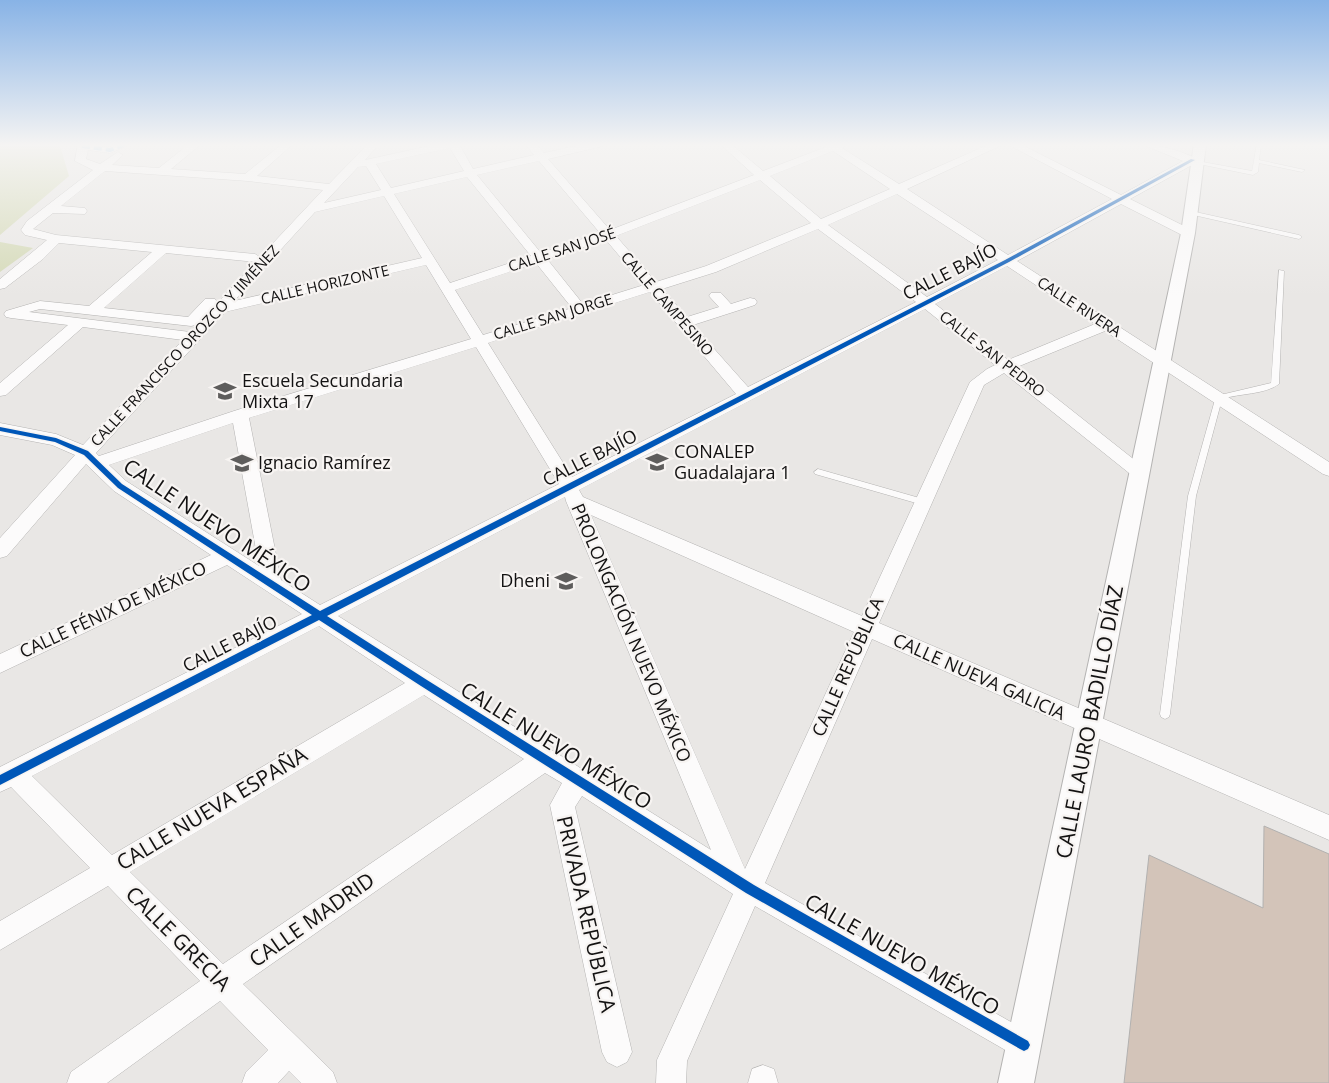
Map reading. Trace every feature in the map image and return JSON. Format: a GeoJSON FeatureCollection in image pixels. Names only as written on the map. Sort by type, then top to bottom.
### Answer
{"type":"FeatureCollection","features":[{"type":"Feature","properties":{"kind":"street"},"geometry":{"type":"LineString","coordinates":[[68,195],[31,224],[27,230],[36,235],[56,240],[263,253]]}},
{"type":"Feature","properties":{"kind":"street","name":"CALLE FRANCISCO OROZCO Y JIMÉNEZ"},"geometry":{"type":"LineString","coordinates":[[0,551],[91,458],[220,309],[263,253],[324,195]]}},
{"type":"Feature","properties":{"kind":"street"},"geometry":{"type":"LineString","coordinates":[[310,209],[376,195]]}},
{"type":"Feature","properties":{"kind":"street","name":"PROLONGACIÓN NUEVO MÉXICO"},"geometry":{"type":"LineString","coordinates":[[390,195],[572,493],[744,885]]}},
{"type":"Feature","properties":{"kind":"street"},"geometry":{"type":"LineString","coordinates":[[487,195],[580,309]]}},
{"type":"Feature","properties":{"kind":"street","name":"CALLE CAMPESINO"},"geometry":{"type":"LineString","coordinates":[[573,195],[746,394]]}},
{"type":"Feature","properties":{"kind":"street","name":"CALLE SAN JOSÉ"},"geometry":{"type":"LineString","coordinates":[[447,288],[608,236],[714,195]]}},
{"type":"Feature","properties":{"kind":"street","name":"CALLE SAN PEDRO"},"geometry":{"type":"LineString","coordinates":[[786,195],[819,224],[925,302],[1140,473]]}},
{"type":"Feature","properties":{"kind":"street","name":"CALLE SAN JORGE"},"geometry":{"type":"LineString","coordinates":[[91,458],[240,415],[710,269],[886,195]]}},
{"type":"Feature","properties":{"kind":"street","name":"CALLE RIVERA"},"geometry":{"type":"LineString","coordinates":[[907,195],[1329,470]]}},
{"type":"Feature","properties":{"kind":"street"},"geometry":{"type":"LineString","coordinates":[[1110,195],[1188,233]]}},
{"type":"Feature","properties":{"kind":"street","name":"CALLE BAJÍO"},"geometry":{"type":"LineString","coordinates":[[7,777],[319,615],[572,493],[746,394],[1131,195]]}},
{"type":"Feature","properties":{"kind":"street","name":"CALLE LAURO BADILLO DÍAZ"},"geometry":{"type":"LineString","coordinates":[[1016,1083],[1192,213],[1193,195]]}},
{"type":"Feature","properties":{"kind":"street"},"geometry":{"type":"LineString","coordinates":[[49,209],[81,211]]}},
{"type":"Feature","properties":{"kind":"street"},"geometry":{"type":"LineString","coordinates":[[102,233],[263,253]]}},
{"type":"Feature","properties":{"kind":"street"},"geometry":{"type":"LineString","coordinates":[[0,285],[56,240]]}},
{"type":"Feature","properties":{"kind":"street"},"geometry":{"type":"LineString","coordinates":[[94,310],[164,248]]}},
{"type":"Feature","properties":{"kind":"street"},"geometry":{"type":"LineString","coordinates":[[6,314],[40,305],[191,322],[263,253]]}},
{"type":"Feature","properties":{"kind":"street","name":"CALLE HORIZONTE"},"geometry":{"type":"LineString","coordinates":[[220,309],[430,260]]}},
{"type":"Feature","properties":{"kind":"street"},"geometry":{"type":"LineString","coordinates":[[716,296],[728,309]]}},
{"type":"Feature","properties":{"kind":"street"},"geometry":{"type":"LineString","coordinates":[[684,323],[750,302]]}},
{"type":"Feature","properties":{"kind":"street"},"geometry":{"type":"LineString","coordinates":[[6,314],[194,337]]}},
{"type":"Feature","properties":{"kind":"street"},"geometry":{"type":"LineString","coordinates":[[0,391],[79,323]]}},
{"type":"Feature","properties":{"kind":"street","name":"CALLE REPÚBLICA"},"geometry":{"type":"LineString","coordinates":[[671,1083],[672,1060],[744,885],[866,628],[978,382],[992,372],[1106,325]]}},
{"type":"Feature","properties":{"kind":"street"},"geometry":{"type":"LineString","coordinates":[[240,415],[272,585]]}},
{"type":"Feature","properties":{"kind":"street"},"geometry":{"type":"LineString","coordinates":[[0,429],[56,440],[91,458]]}},
{"type":"Feature","properties":{"kind":"street","name":"CALLE NUEVO MÉXICO"},"geometry":{"type":"LineString","coordinates":[[91,458],[120,486],[227,556],[744,885],[1024,1044]]}},
{"type":"Feature","properties":{"kind":"street","name":"CALLE NUEVA GALICIA"},"geometry":{"type":"LineString","coordinates":[[572,493],[866,628],[1329,828]]}},
{"type":"Feature","properties":{"kind":"street","name":"CALLE FÉNIX DE MÉXICO"},"geometry":{"type":"LineString","coordinates":[[0,664],[227,556]]}},
{"type":"Feature","properties":{"kind":"street","name":"CALLE NUEVA ESPAÑA"},"geometry":{"type":"LineString","coordinates":[[0,936],[424,683]]}},
{"type":"Feature","properties":{"kind":"street","name":"CALLE MADRID"},"geometry":{"type":"LineString","coordinates":[[82,1083],[222,982],[545,759]]}},
{"type":"Feature","properties":{"kind":"street","name":"CALLE GRECIA"},"geometry":{"type":"LineString","coordinates":[[7,777],[110,870],[322,1083]]}},
{"type":"Feature","properties":{"kind":"street","name":"PRIVADA REPÚBLICA"},"geometry":{"type":"LineString","coordinates":[[578,780],[562,805],[616,1052]]}},
{"type":"Feature","properties":{"kind":"street"},"geometry":{"type":"LineString","coordinates":[[257,1083],[289,1050]]}},
{"type":"Feature","properties":{"kind":"lane"},"geometry":{"type":"LineString","coordinates":[[1192,213],[1299,237]]}},
{"type":"Feature","properties":{"kind":"lane"},"geometry":{"type":"LineString","coordinates":[[1164,714],[1192,496],[1219,398],[1228,394],[1267,388],[1275,384],[1281,271]]}},
{"type":"Feature","properties":{"kind":"lane"},"geometry":{"type":"LineString","coordinates":[[818,472],[923,502]]}},
{"type":"Feature","properties":{"kind":"green space"},"geometry":{"type":"Polygon","coordinates":[[[0,195],[47,195],[0,235],[0,195]]]}},
{"type":"Feature","properties":{"kind":"green space"},"geometry":{"type":"Polygon","coordinates":[[[0,242],[33,248],[0,272],[0,242]]]}},
{"type":"Feature","properties":{"kind":"building"},"geometry":{"type":"Polygon","coordinates":[[[1264,826],[1329,854],[1329,1083],[1124,1083],[1149,855],[1263,908],[1264,826]]]}},
{"type":"Feature","properties":{"kind":"cycle path"},"geometry":{"type":"LineString","coordinates":[[0,780],[1007,261],[1129,195]]}},
{"type":"Feature","properties":{"kind":"cycle path"},"geometry":{"type":"LineString","coordinates":[[0,429],[56,440],[86,453],[120,486],[424,683],[750,889],[1024,1045]]}},
{"type":"Feature","properties":{"kind":"place","name":"Escuela Secundaria Mixta 17"},"geometry":{"type":"Point","coordinates":[225,391]}},
{"type":"Feature","properties":{"kind":"place","name":"CONALEP Guadalajara 1"},"geometry":{"type":"Point","coordinates":[657,462]}},
{"type":"Feature","properties":{"kind":"place","name":"Ignacio Ramírez"},"geometry":{"type":"Point","coordinates":[242,463]}},
{"type":"Feature","properties":{"kind":"place","name":"Dheni"},"geometry":{"type":"Point","coordinates":[566,581]}}]}
